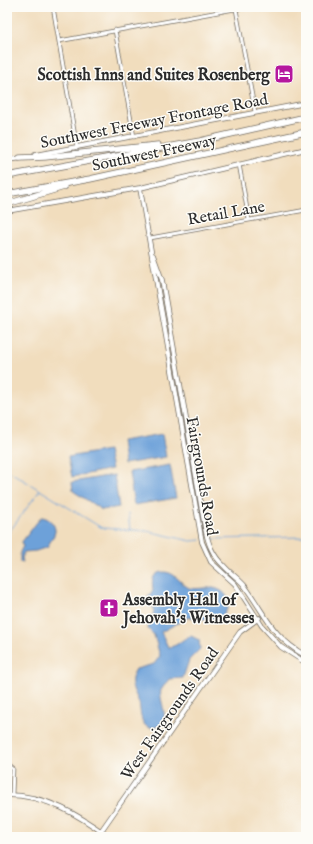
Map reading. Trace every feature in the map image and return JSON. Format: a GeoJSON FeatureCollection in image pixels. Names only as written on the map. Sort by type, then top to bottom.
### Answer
{"type":"FeatureCollection","features":[{"type":"Feature","properties":{"kind":"highway","name":"Southwest Freeway"},"geometry":{"type":"LineString","coordinates":[[7,176],[200,141],[306,117]]}},
{"type":"Feature","properties":{"kind":"highway","name":"Southwest Freeway"},"geometry":{"type":"LineString","coordinates":[[7,194],[90,179],[306,132]]}},
{"type":"Feature","properties":{"kind":"highway"},"geometry":{"type":"LineString","coordinates":[[20,158],[45,157],[200,141]]}},
{"type":"Feature","properties":{"kind":"highway"},"geometry":{"type":"LineString","coordinates":[[7,204],[90,179]]}},
{"type":"Feature","properties":{"kind":"street"},"geometry":{"type":"LineString","coordinates":[[53,7],[77,148]]}},
{"type":"Feature","properties":{"kind":"street"},"geometry":{"type":"LineString","coordinates":[[59,41],[246,7]]}},
{"type":"Feature","properties":{"kind":"street"},"geometry":{"type":"LineString","coordinates":[[236,9],[255,112]]}},
{"type":"Feature","properties":{"kind":"street"},"geometry":{"type":"LineString","coordinates":[[115,30],[134,137]]}},
{"type":"Feature","properties":{"kind":"street","name":"Southwest Freeway Frontage Road"},"geometry":{"type":"LineString","coordinates":[[7,160],[77,148],[306,103]]}},
{"type":"Feature","properties":{"kind":"street"},"geometry":{"type":"LineString","coordinates":[[7,211],[140,188],[306,149]]}},
{"type":"Feature","properties":{"kind":"street"},"geometry":{"type":"LineString","coordinates":[[239,164],[249,220]]}},
{"type":"Feature","properties":{"kind":"street","name":"Fairgrounds Road"},"geometry":{"type":"LineString","coordinates":[[140,188],[153,254],[162,280],[205,528],[212,550],[223,566],[240,580],[262,615],[283,640],[306,656]]}},
{"type":"Feature","properties":{"kind":"street","name":"Retail Lane"},"geometry":{"type":"LineString","coordinates":[[150,238],[306,210]]}},
{"type":"Feature","properties":{"kind":"street","name":"Fairgrounds Road"},"geometry":{"type":"LineString","coordinates":[[153,254],[152,263],[199,529],[206,553],[211,562],[235,584],[257,619],[280,647],[306,663]]}},
{"type":"Feature","properties":{"kind":"street","name":"West Fairgrounds Road"},"geometry":{"type":"LineString","coordinates":[[101,831],[240,632],[262,615]]}},
{"type":"Feature","properties":{"kind":"street"},"geometry":{"type":"LineString","coordinates":[[7,764],[13,769],[9,795],[37,798],[52,803],[65,809],[109,837]]}},
{"type":"Feature","properties":{"kind":"water"},"geometry":{"type":"Polygon","coordinates":[[[162,434],[166,457],[124,464],[121,441],[162,434]]]}},
{"type":"Feature","properties":{"kind":"water"},"geometry":{"type":"Polygon","coordinates":[[[108,450],[112,469],[72,477],[68,457],[108,450]]]}},
{"type":"Feature","properties":{"kind":"water"},"geometry":{"type":"Polygon","coordinates":[[[170,465],[176,498],[134,505],[129,472],[170,465]]]}},
{"type":"Feature","properties":{"kind":"water"},"geometry":{"type":"Polygon","coordinates":[[[114,475],[119,507],[102,510],[73,491],[72,482],[114,475]]]}},
{"type":"Feature","properties":{"kind":"water"},"geometry":{"type":"Polygon","coordinates":[[[41,517],[46,518],[53,524],[55,529],[54,536],[48,547],[36,551],[24,552],[22,558],[23,562],[20,562],[20,552],[23,546],[21,543],[41,517]]]}},
{"type":"Feature","properties":{"kind":"water"},"geometry":{"type":"Polygon","coordinates":[[[161,572],[174,575],[189,588],[217,589],[223,592],[226,596],[228,605],[224,614],[219,617],[207,620],[189,617],[161,632],[168,647],[175,646],[191,636],[199,640],[200,649],[189,660],[183,678],[169,679],[161,690],[164,721],[156,727],[150,728],[146,726],[142,720],[139,703],[132,686],[132,679],[136,669],[154,664],[160,656],[154,635],[148,629],[154,611],[151,603],[147,599],[153,590],[152,582],[155,575],[161,572]]]}},
{"type":"Feature","properties":{"kind":"waterway"},"geometry":{"type":"LineString","coordinates":[[7,470],[102,528],[147,531],[191,541],[201,540]]}},
{"type":"Feature","properties":{"kind":"waterway"},"geometry":{"type":"LineString","coordinates":[[7,535],[40,490]]}},
{"type":"Feature","properties":{"kind":"waterway"},"geometry":{"type":"LineString","coordinates":[[128,514],[130,530]]}},
{"type":"Feature","properties":{"kind":"waterway"},"geometry":{"type":"LineString","coordinates":[[210,539],[306,537]]}},
{"type":"Feature","properties":{"kind":"place","name":"Scottish Inns and Suites Rosenberg"},"geometry":{"type":"Point","coordinates":[284,74]}},
{"type":"Feature","properties":{"kind":"place","name":"Assembly Hall of Jehovah's Witnesses"},"geometry":{"type":"Point","coordinates":[109,608]}}]}
